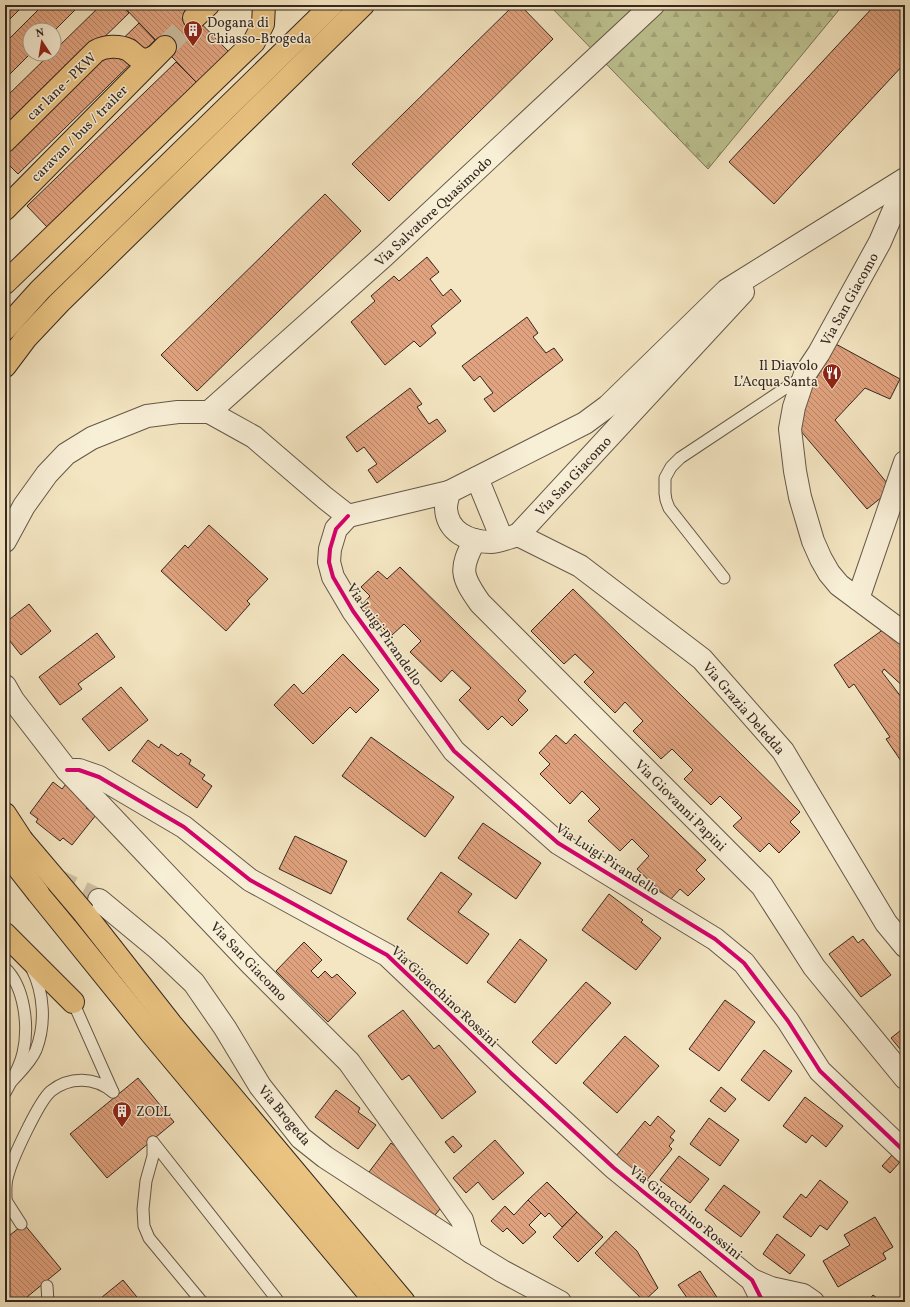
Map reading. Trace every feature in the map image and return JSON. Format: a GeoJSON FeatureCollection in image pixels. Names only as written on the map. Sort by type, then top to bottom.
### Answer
{"type":"FeatureCollection","features":[{"type":"Feature","properties":{"kind":"highway"},"geometry":{"type":"LineString","coordinates":[[5,283],[254,42],[263,24],[264,5]]}},
{"type":"Feature","properties":{"kind":"highway"},"geometry":{"type":"LineString","coordinates":[[5,329],[40,290],[332,5]]}},
{"type":"Feature","properties":{"kind":"highway"},"geometry":{"type":"LineString","coordinates":[[5,366],[26,338],[59,303],[363,5]]}},
{"type":"Feature","properties":{"kind":"highway","name":"car lane - PKW"},"geometry":{"type":"LineString","coordinates":[[5,141],[96,51],[103,48],[117,46],[128,49],[141,59],[147,60],[160,52]]}},
{"type":"Feature","properties":{"kind":"highway","name":"caravan / bus / trailer"},"geometry":{"type":"LineString","coordinates":[[5,209],[160,52]]}},
{"type":"Feature","properties":{"kind":"highway"},"geometry":{"type":"LineString","coordinates":[[5,814],[14,846],[38,893],[151,1033],[376,1302]]}},
{"type":"Feature","properties":{"kind":"highway"},"geometry":{"type":"LineString","coordinates":[[14,846],[91,907],[171,1024],[404,1302]]}},
{"type":"Feature","properties":{"kind":"highway"},"geometry":{"type":"LineString","coordinates":[[5,934],[72,1002]]}},
{"type":"Feature","properties":{"kind":"street","name":"Via Salvatore Quasimodo"},"geometry":{"type":"LineString","coordinates":[[209,412],[391,250],[653,5]]}},
{"type":"Feature","properties":{"kind":"street","name":"Via San Giacomo"},"geometry":{"type":"LineString","coordinates":[[449,492],[585,423],[608,406],[727,290],[905,179]]}},
{"type":"Feature","properties":{"kind":"street","name":"Via San Giacomo"},"geometry":{"type":"LineString","coordinates":[[905,184],[880,242],[805,374],[794,407],[790,429],[800,497],[820,559],[829,573],[840,585],[905,634]]}},
{"type":"Feature","properties":{"kind":"street","name":"Via San Giacomo"},"geometry":{"type":"LineString","coordinates":[[510,537],[741,296],[753,273]]}},
{"type":"Feature","properties":{"kind":"street"},"geometry":{"type":"LineString","coordinates":[[5,540],[24,506],[47,474],[66,454],[92,438],[147,416],[178,412],[209,412],[254,436],[348,516],[449,492],[446,508],[450,521],[455,530],[475,540],[492,542],[510,537],[477,478]]}},
{"type":"Feature","properties":{"kind":"street"},"geometry":{"type":"LineString","coordinates":[[858,599],[905,462]]}},
{"type":"Feature","properties":{"kind":"street","name":"Via Luigi Pirandello"},"geometry":{"type":"LineString","coordinates":[[348,516],[336,528],[330,549],[329,562],[333,577],[353,611],[454,751],[558,843],[715,939],[744,962],[788,1021],[820,1071],[905,1152]]}},
{"type":"Feature","properties":{"kind":"street","name":"Via Grazia Deledda"},"geometry":{"type":"LineString","coordinates":[[510,537],[580,566],[702,659],[782,751],[886,923],[905,946]]}},
{"type":"Feature","properties":{"kind":"street","name":"Via Giovanni Papini"},"geometry":{"type":"LineString","coordinates":[[475,540],[467,554],[464,565],[466,578],[470,589],[480,603],[762,886],[814,968],[905,1078]]}},
{"type":"Feature","properties":{"kind":"street","name":"Via San Giacomo"},"geometry":{"type":"LineString","coordinates":[[5,686],[13,700],[67,770],[250,963],[349,1062],[462,1220],[471,1252]]}},
{"type":"Feature","properties":{"kind":"street","name":"Via Gioacchino Rossini"},"geometry":{"type":"LineString","coordinates":[[67,770],[79,770],[99,777],[184,827],[250,880],[387,955],[512,1074],[614,1168],[752,1280],[763,1302]]}},
{"type":"Feature","properties":{"kind":"street","name":"Via Brogeda"},"geometry":{"type":"LineString","coordinates":[[91,907],[157,948],[194,983],[225,1028],[260,1086],[302,1138],[325,1157],[471,1252],[502,1271],[560,1302]]}},
{"type":"Feature","properties":{"kind":"street"},"geometry":{"type":"LineString","coordinates":[[752,1280],[771,1288],[803,1295],[813,1302]]}},
{"type":"Feature","properties":{"kind":"lane"},"geometry":{"type":"LineString","coordinates":[[724,578],[669,508],[665,493],[665,478],[671,467],[680,458],[805,374]]}},
{"type":"Feature","properties":{"kind":"lane"},"geometry":{"type":"LineString","coordinates":[[12,1081],[26,1066],[36,1051],[41,1033],[43,1016],[37,979],[22,950]]}},
{"type":"Feature","properties":{"kind":"lane"},"geometry":{"type":"LineString","coordinates":[[5,968],[15,982],[22,997],[26,1024],[24,1052],[19,1067],[5,1093]]}},
{"type":"Feature","properties":{"kind":"lane"},"geometry":{"type":"LineString","coordinates":[[21,1224],[6,1199],[5,1189],[7,1176],[29,1127],[50,1092],[67,1083],[92,1080],[102,1084],[113,1092],[72,1002]]}},
{"type":"Feature","properties":{"kind":"lane"},"geometry":{"type":"LineString","coordinates":[[202,1302],[149,1238],[144,1226],[143,1198],[153,1156],[153,1142],[279,1302]]}},
{"type":"Feature","properties":{"kind":"lane"},"geometry":{"type":"LineString","coordinates":[[48,1286],[48,1302]]}},
{"type":"Feature","properties":{"kind":"green space"},"geometry":{"type":"Polygon","coordinates":[[[549,5],[843,5],[708,169],[549,5]]]}},
{"type":"Feature","properties":{"kind":"building"},"geometry":{"type":"Polygon","coordinates":[[[5,5],[24,5],[5,24],[5,5]]]}},
{"type":"Feature","properties":{"kind":"building"},"geometry":{"type":"Polygon","coordinates":[[[43,5],[80,5],[62,23],[26,22],[43,5]]]}},
{"type":"Feature","properties":{"kind":"building"},"geometry":{"type":"Polygon","coordinates":[[[101,5],[122,5],[129,13],[5,134],[5,98],[42,62],[62,62],[62,43],[101,5]]]}},
{"type":"Feature","properties":{"kind":"building","name":"Dogana di Chiasso-Brogeda"},"geometry":{"type":"Polygon","coordinates":[[[122,5],[183,5],[231,54],[199,85],[122,5]]]}},
{"type":"Feature","properties":{"kind":"building"},"geometry":{"type":"Polygon","coordinates":[[[514,5],[520,5],[553,39],[389,201],[352,164],[514,5]]]}},
{"type":"Feature","properties":{"kind":"building"},"geometry":{"type":"Polygon","coordinates":[[[875,5],[905,5],[905,63],[774,204],[729,162],[875,5]]]}},
{"type":"Feature","properties":{"kind":"building"},"geometry":{"type":"Polygon","coordinates":[[[139,23],[155,40],[18,174],[5,161],[5,153],[139,23]]]}},
{"type":"Feature","properties":{"kind":"building"},"geometry":{"type":"Polygon","coordinates":[[[22,26],[22,62],[5,79],[5,43],[22,26]]]}},
{"type":"Feature","properties":{"kind":"building"},"geometry":{"type":"Polygon","coordinates":[[[176,62],[199,85],[49,229],[27,206],[176,62]]]}},
{"type":"Feature","properties":{"kind":"building"},"geometry":{"type":"Polygon","coordinates":[[[325,194],[361,231],[197,391],[161,355],[325,194]]]}},
{"type":"Feature","properties":{"kind":"building"},"geometry":{"type":"Polygon","coordinates":[[[427,257],[439,272],[430,279],[443,296],[451,289],[461,301],[431,326],[436,333],[420,347],[414,341],[385,365],[351,322],[375,301],[371,296],[394,276],[399,281],[427,257]]]}},
{"type":"Feature","properties":{"kind":"building"},"geometry":{"type":"Polygon","coordinates":[[[527,317],[538,333],[533,337],[546,353],[554,348],[563,360],[494,412],[484,399],[493,393],[480,376],[474,381],[462,366],[527,317]]]}},
{"type":"Feature","properties":{"kind":"building"},"geometry":{"type":"Polygon","coordinates":[[[834,343],[900,379],[890,399],[865,388],[835,420],[892,489],[867,509],[794,423],[834,343]]]}},
{"type":"Feature","properties":{"kind":"building"},"geometry":{"type":"Polygon","coordinates":[[[410,388],[422,404],[417,407],[429,424],[437,419],[446,431],[377,483],[368,470],[377,464],[364,447],[357,452],[346,437],[410,388]]]}},
{"type":"Feature","properties":{"kind":"building"},"geometry":{"type":"Polygon","coordinates":[[[209,525],[268,579],[247,601],[250,604],[226,631],[161,571],[185,545],[188,548],[209,525]]]}},
{"type":"Feature","properties":{"kind":"building"},"geometry":{"type":"Polygon","coordinates":[[[400,567],[526,691],[518,700],[528,710],[512,726],[502,716],[488,730],[459,700],[471,688],[452,670],[441,682],[410,652],[421,641],[404,624],[391,636],[361,606],[370,596],[361,587],[378,571],[387,579],[400,567]]]}},
{"type":"Feature","properties":{"kind":"building"},"geometry":{"type":"Polygon","coordinates":[[[573,589],[800,812],[790,822],[800,832],[779,853],[769,843],[760,852],[733,826],[742,818],[720,796],[711,805],[684,779],[693,770],[672,749],[661,759],[633,731],[643,721],[625,702],[615,713],[584,682],[594,672],[575,654],[564,664],[531,631],[573,589]]]}},
{"type":"Feature","properties":{"kind":"building"},"geometry":{"type":"Polygon","coordinates":[[[29,604],[51,631],[21,655],[5,635],[5,623],[29,604]]]}},
{"type":"Feature","properties":{"kind":"building"},"geometry":{"type":"Polygon","coordinates":[[[884,629],[905,645],[905,688],[884,669],[882,672],[905,702],[905,758],[901,761],[886,739],[890,737],[854,684],[849,688],[834,665],[884,629]]]}},
{"type":"Feature","properties":{"kind":"building"},"geometry":{"type":"Polygon","coordinates":[[[97,633],[115,657],[78,684],[82,689],[60,705],[39,677],[97,633]]]}},
{"type":"Feature","properties":{"kind":"building"},"geometry":{"type":"Polygon","coordinates":[[[343,654],[379,690],[356,713],[350,707],[313,744],[274,705],[294,684],[303,694],[343,654]]]}},
{"type":"Feature","properties":{"kind":"building"},"geometry":{"type":"Polygon","coordinates":[[[121,687],[148,720],[109,751],[82,719],[121,687]]]}},
{"type":"Feature","properties":{"kind":"building"},"geometry":{"type":"Polygon","coordinates":[[[575,734],[706,860],[696,870],[705,879],[688,896],[680,889],[670,900],[637,869],[649,856],[632,839],[620,851],[588,821],[600,809],[582,791],[570,804],[540,774],[550,764],[539,753],[556,735],[566,744],[575,734]]]}},
{"type":"Feature","properties":{"kind":"building"},"geometry":{"type":"Polygon","coordinates":[[[371,737],[454,797],[425,837],[342,776],[371,737]]]}},
{"type":"Feature","properties":{"kind":"building"},"geometry":{"type":"Polygon","coordinates":[[[148,740],[159,748],[161,744],[178,756],[181,753],[191,760],[189,764],[205,775],[202,779],[212,786],[197,808],[132,761],[148,740]]]}},
{"type":"Feature","properties":{"kind":"building"},"geometry":{"type":"Polygon","coordinates":[[[53,782],[62,789],[66,784],[90,803],[86,808],[96,815],[72,845],[63,838],[60,841],[36,822],[38,819],[30,813],[53,782]]]}},
{"type":"Feature","properties":{"kind":"building"},"geometry":{"type":"Polygon","coordinates":[[[483,823],[541,863],[516,899],[458,858],[483,823]]]}},
{"type":"Feature","properties":{"kind":"building"},"geometry":{"type":"Polygon","coordinates":[[[295,836],[347,861],[331,894],[279,869],[295,836]]]}},
{"type":"Feature","properties":{"kind":"building"},"geometry":{"type":"Polygon","coordinates":[[[441,872],[472,894],[458,912],[489,934],[467,964],[407,919],[441,872]]]}},
{"type":"Feature","properties":{"kind":"building"},"geometry":{"type":"Polygon","coordinates":[[[609,894],[643,920],[641,922],[661,938],[636,970],[582,930],[609,894]]]}},
{"type":"Feature","properties":{"kind":"building"},"geometry":{"type":"Polygon","coordinates":[[[853,936],[858,943],[863,939],[891,975],[861,997],[829,954],[853,936]]]}},
{"type":"Feature","properties":{"kind":"building"},"geometry":{"type":"Polygon","coordinates":[[[520,939],[547,960],[515,1003],[487,982],[520,939]]]}},
{"type":"Feature","properties":{"kind":"building"},"geometry":{"type":"Polygon","coordinates":[[[304,942],[322,960],[311,971],[318,978],[325,971],[332,978],[337,974],[356,993],[328,1022],[276,971],[304,942]]]}},
{"type":"Feature","properties":{"kind":"building"},"geometry":{"type":"Polygon","coordinates":[[[586,982],[611,1003],[556,1064],[532,1042],[586,982]]]}},
{"type":"Feature","properties":{"kind":"building"},"geometry":{"type":"Polygon","coordinates":[[[725,1000],[755,1022],[719,1071],[689,1049],[725,1000]]]}},
{"type":"Feature","properties":{"kind":"building"},"geometry":{"type":"Polygon","coordinates":[[[403,1010],[434,1049],[439,1045],[476,1092],[442,1119],[409,1075],[402,1080],[368,1036],[403,1010]]]}},
{"type":"Feature","properties":{"kind":"building"},"geometry":{"type":"Polygon","coordinates":[[[905,1027],[905,1055],[891,1038],[905,1027]]]}},
{"type":"Feature","properties":{"kind":"building"},"geometry":{"type":"Polygon","coordinates":[[[625,1036],[659,1066],[617,1113],[583,1083],[625,1036]]]}},
{"type":"Feature","properties":{"kind":"building"},"geometry":{"type":"Polygon","coordinates":[[[764,1050],[792,1071],[769,1101],[741,1080],[764,1050]]]}},
{"type":"Feature","properties":{"kind":"building","name":"ZOLL"},"geometry":{"type":"Polygon","coordinates":[[[138,1078],[174,1122],[107,1178],[70,1134],[138,1078]]]}},
{"type":"Feature","properties":{"kind":"building"},"geometry":{"type":"Polygon","coordinates":[[[721,1087],[736,1099],[725,1112],[710,1101],[721,1087]]]}},
{"type":"Feature","properties":{"kind":"building"},"geometry":{"type":"Polygon","coordinates":[[[336,1090],[360,1108],[358,1112],[376,1125],[358,1149],[315,1117],[336,1090]]]}},
{"type":"Feature","properties":{"kind":"building"},"geometry":{"type":"Polygon","coordinates":[[[805,1097],[843,1126],[826,1147],[812,1135],[806,1143],[783,1126],[805,1097]]]}},
{"type":"Feature","properties":{"kind":"building"},"geometry":{"type":"Polygon","coordinates":[[[658,1116],[675,1131],[670,1137],[674,1140],[669,1146],[672,1149],[646,1181],[616,1156],[645,1121],[650,1126],[658,1116]]]}},
{"type":"Feature","properties":{"kind":"building"},"geometry":{"type":"Polygon","coordinates":[[[709,1118],[739,1140],[720,1166],[690,1144],[709,1118]]]}},
{"type":"Feature","properties":{"kind":"building"},"geometry":{"type":"Polygon","coordinates":[[[453,1136],[462,1146],[454,1153],[445,1142],[453,1136]]]}},
{"type":"Feature","properties":{"kind":"building"},"geometry":{"type":"Polygon","coordinates":[[[495,1140],[524,1173],[493,1200],[478,1182],[466,1193],[453,1178],[495,1140]]]}},
{"type":"Feature","properties":{"kind":"building"},"geometry":{"type":"Polygon","coordinates":[[[391,1143],[415,1161],[444,1204],[431,1220],[369,1172],[391,1143]]]}},
{"type":"Feature","properties":{"kind":"building"},"geometry":{"type":"Polygon","coordinates":[[[893,1154],[901,1161],[890,1173],[882,1166],[893,1154]]]}},
{"type":"Feature","properties":{"kind":"building"},"geometry":{"type":"Polygon","coordinates":[[[679,1156],[709,1179],[690,1203],[660,1180],[679,1156]]]}},
{"type":"Feature","properties":{"kind":"building"},"geometry":{"type":"Polygon","coordinates":[[[820,1180],[848,1202],[827,1230],[820,1225],[811,1237],[783,1217],[801,1194],[806,1198],[820,1180]]]}},
{"type":"Feature","properties":{"kind":"building"},"geometry":{"type":"Polygon","coordinates":[[[547,1182],[577,1212],[562,1227],[549,1213],[545,1217],[528,1200],[547,1182]]]}},
{"type":"Feature","properties":{"kind":"building"},"geometry":{"type":"Polygon","coordinates":[[[724,1185],[760,1212],[741,1237],[705,1210],[724,1185]]]}},
{"type":"Feature","properties":{"kind":"building"},"geometry":{"type":"Polygon","coordinates":[[[528,1200],[541,1213],[529,1225],[536,1232],[523,1244],[507,1228],[503,1232],[491,1221],[505,1206],[514,1215],[528,1200]]]}},
{"type":"Feature","properties":{"kind":"building"},"geometry":{"type":"Polygon","coordinates":[[[577,1212],[603,1237],[578,1262],[553,1237],[577,1212]]]}},
{"type":"Feature","properties":{"kind":"building"},"geometry":{"type":"Polygon","coordinates":[[[875,1217],[893,1247],[883,1253],[886,1259],[838,1287],[823,1261],[850,1245],[844,1235],[875,1217]]]}},
{"type":"Feature","properties":{"kind":"building"},"geometry":{"type":"Polygon","coordinates":[[[24,1224],[61,1269],[21,1302],[12,1302],[5,1293],[5,1239],[24,1224]]]}},
{"type":"Feature","properties":{"kind":"building"},"geometry":{"type":"Polygon","coordinates":[[[616,1231],[637,1251],[658,1288],[644,1301],[595,1253],[616,1231]]]}},
{"type":"Feature","properties":{"kind":"building"},"geometry":{"type":"Polygon","coordinates":[[[777,1234],[805,1255],[790,1274],[763,1254],[777,1234]]]}},
{"type":"Feature","properties":{"kind":"building"},"geometry":{"type":"Polygon","coordinates":[[[700,1271],[720,1302],[690,1302],[678,1285],[700,1271]]]}},
{"type":"Feature","properties":{"kind":"building"},"geometry":{"type":"Polygon","coordinates":[[[123,1280],[141,1302],[96,1302],[123,1280]]]}},
{"type":"Feature","properties":{"kind":"building"},"geometry":{"type":"Polygon","coordinates":[[[873,1295],[882,1302],[867,1302],[873,1295]]]}},
{"type":"Feature","properties":{"kind":"tunnel"},"geometry":{"type":"LineString","coordinates":[[165,47],[194,18]]}},
{"type":"Feature","properties":{"kind":"tunnel"},"geometry":{"type":"LineString","coordinates":[[53,878],[99,900]]}},
{"type":"Feature","properties":{"kind":"cycle path"},"geometry":{"type":"LineString","coordinates":[[348,516],[336,529],[330,549],[329,562],[333,577],[353,611],[454,751],[558,843],[715,939],[744,963],[788,1021],[820,1071],[905,1152]]}},
{"type":"Feature","properties":{"kind":"cycle path"},"geometry":{"type":"LineString","coordinates":[[67,770],[79,770],[99,777],[184,827],[250,880],[387,955],[512,1074],[614,1168],[752,1280],[763,1302]]}},
{"type":"Feature","properties":{"kind":"place","name":"Dogana di Chiasso-Brogeda"},"geometry":{"type":"Point","coordinates":[193,47]}},
{"type":"Feature","properties":{"kind":"place","name":"Il Diavolo L’Acqua Santa"},"geometry":{"type":"Point","coordinates":[832,390]}},
{"type":"Feature","properties":{"kind":"place","name":"ZOLL"},"geometry":{"type":"Point","coordinates":[122,1128]}}]}
